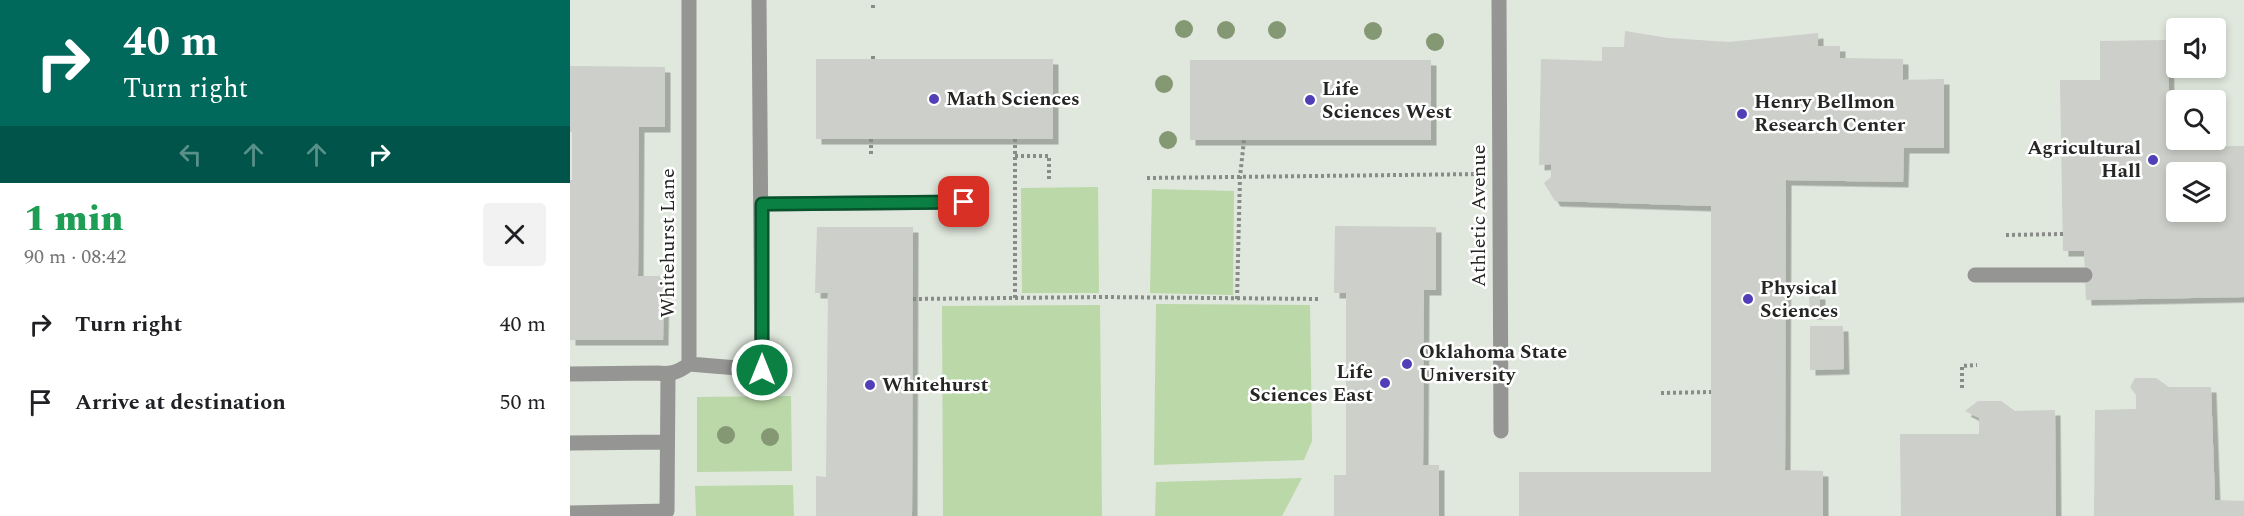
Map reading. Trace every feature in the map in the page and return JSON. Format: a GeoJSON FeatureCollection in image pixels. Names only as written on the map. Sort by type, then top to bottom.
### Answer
{"type":"FeatureCollection","features":[{"type":"Feature","properties":{"kind":"street","name":"Whitehurst Lane"},"geometry":{"type":"LineString","coordinates":[[688,0],[689,364]]}},
{"type":"Feature","properties":{"kind":"street"},"geometry":{"type":"LineString","coordinates":[[570,374],[657,373],[668,375],[689,364],[762,370],[759,0]]}},
{"type":"Feature","properties":{"kind":"street","name":"Athletic Avenue"},"geometry":{"type":"LineString","coordinates":[[1499,0],[1501,431]]}},
{"type":"Feature","properties":{"kind":"street"},"geometry":{"type":"LineString","coordinates":[[762,204],[964,202]]}},
{"type":"Feature","properties":{"kind":"street"},"geometry":{"type":"LineString","coordinates":[[1976,275],[2085,275]]}},
{"type":"Feature","properties":{"kind":"street"},"geometry":{"type":"LineString","coordinates":[[570,513],[667,511],[668,375]]}},
{"type":"Feature","properties":{"kind":"street"},"geometry":{"type":"LineString","coordinates":[[570,443],[668,442]]}},
{"type":"Feature","properties":{"kind":"path"},"geometry":{"type":"LineString","coordinates":[[871,139],[871,154]]}},
{"type":"Feature","properties":{"kind":"path"},"geometry":{"type":"LineString","coordinates":[[1015,139],[1015,299]]}},
{"type":"Feature","properties":{"kind":"path"},"geometry":{"type":"LineString","coordinates":[[1237,299],[1240,177],[1244,140]]}},
{"type":"Feature","properties":{"kind":"path"},"geometry":{"type":"LineString","coordinates":[[1015,156],[1049,156],[1049,181]]}},
{"type":"Feature","properties":{"kind":"path"},"geometry":{"type":"LineString","coordinates":[[1147,178],[1499,173]]}},
{"type":"Feature","properties":{"kind":"path"},"geometry":{"type":"LineString","coordinates":[[2006,235],[2063,234]]}},
{"type":"Feature","properties":{"kind":"path"},"geometry":{"type":"LineString","coordinates":[[913,299],[1103,297],[1321,299]]}},
{"type":"Feature","properties":{"kind":"path"},"geometry":{"type":"LineString","coordinates":[[1962,388],[1962,366],[1977,365]]}},
{"type":"Feature","properties":{"kind":"path"},"geometry":{"type":"LineString","coordinates":[[1661,393],[1711,392]]}},
{"type":"Feature","properties":{"kind":"shaded area","name":"Oklahoma State University"},"geometry":{"type":"Polygon","coordinates":[[[570,0],[2244,0],[2244,516],[570,516],[570,0]]]}},
{"type":"Feature","properties":{"kind":"green space"},"geometry":{"type":"Polygon","coordinates":[[[1098,187],[1099,293],[1022,293],[1021,188],[1098,187]]]}},
{"type":"Feature","properties":{"kind":"green space"},"geometry":{"type":"Polygon","coordinates":[[[1152,189],[1234,191],[1233,295],[1150,293],[1152,189]]]}},
{"type":"Feature","properties":{"kind":"green space"},"geometry":{"type":"Polygon","coordinates":[[[1156,304],[1310,305],[1312,441],[1304,460],[1154,465],[1156,304]]]}},
{"type":"Feature","properties":{"kind":"green space"},"geometry":{"type":"Polygon","coordinates":[[[1100,305],[1102,516],[943,516],[942,306],[1100,305]]]}},
{"type":"Feature","properties":{"kind":"green space"},"geometry":{"type":"Polygon","coordinates":[[[791,396],[792,471],[697,472],[697,397],[791,396]]]}},
{"type":"Feature","properties":{"kind":"green space"},"geometry":{"type":"Polygon","coordinates":[[[1302,478],[1282,516],[1155,516],[1156,482],[1302,478]]]}},
{"type":"Feature","properties":{"kind":"green space"},"geometry":{"type":"Polygon","coordinates":[[[793,485],[794,516],[696,516],[695,486],[793,485]]]}},
{"type":"Feature","properties":{"kind":"building","name":"Henry Bellmon Research Center"},"geometry":{"type":"Polygon","coordinates":[[[1625,31],[1668,38],[1729,42],[1818,33],[1818,46],[1840,46],[1840,58],[1903,59],[1903,80],[1944,79],[1944,148],[1904,148],[1903,182],[1786,180],[1785,470],[1823,471],[1823,516],[1519,516],[1519,472],[1711,472],[1711,206],[1555,201],[1544,183],[1551,177],[1551,164],[1539,165],[1541,59],[1602,61],[1602,47],[1624,47],[1625,31]]]}},
{"type":"Feature","properties":{"kind":"building","name":"Agricultural Hall"},"geometry":{"type":"Polygon","coordinates":[[[2166,40],[2166,78],[2169,78],[2169,90],[2166,90],[2166,150],[2226,150],[2226,146],[2244,146],[2244,297],[2086,300],[2084,251],[2063,251],[2060,80],[2100,80],[2100,41],[2166,40]]]}},
{"type":"Feature","properties":{"kind":"building","name":"Math Sciences"},"geometry":{"type":"Polygon","coordinates":[[[816,59],[1053,59],[1053,139],[816,139],[816,59]]]}},
{"type":"Feature","properties":{"kind":"building","name":"Life Sciences West"},"geometry":{"type":"Polygon","coordinates":[[[1190,60],[1431,60],[1431,140],[1190,140],[1190,60]]]}},
{"type":"Feature","properties":{"kind":"building"},"geometry":{"type":"Polygon","coordinates":[[[570,66],[665,67],[665,127],[639,127],[638,276],[664,276],[663,340],[570,340],[572,132],[570,132],[570,66]]]}},
{"type":"Feature","properties":{"kind":"building","name":"Life Sciences East"},"geometry":{"type":"Polygon","coordinates":[[[1335,226],[1436,227],[1436,290],[1424,290],[1423,465],[1439,465],[1439,516],[1334,516],[1334,475],[1346,475],[1346,293],[1334,293],[1335,226]]]}},
{"type":"Feature","properties":{"kind":"building","name":"Whitehurst"},"geometry":{"type":"Polygon","coordinates":[[[817,227],[913,227],[912,516],[816,516],[816,476],[826,477],[828,293],[815,293],[817,227]]]}},
{"type":"Feature","properties":{"kind":"building"},"geometry":{"type":"Polygon","coordinates":[[[1809,294],[1820,294],[1820,314],[1810,314],[1809,294]]]}},
{"type":"Feature","properties":{"kind":"building"},"geometry":{"type":"Polygon","coordinates":[[[1810,326],[1843,326],[1844,369],[1810,370],[1810,326]]]}},
{"type":"Feature","properties":{"kind":"building"},"geometry":{"type":"Polygon","coordinates":[[[2135,378],[2156,378],[2169,387],[2211,387],[2215,500],[2244,501],[2244,516],[2094,516],[2095,410],[2136,409],[2136,395],[2130,387],[2135,378]]]}},
{"type":"Feature","properties":{"kind":"building"},"geometry":{"type":"Polygon","coordinates":[[[1978,401],[2001,401],[2015,411],[2055,410],[2056,516],[1901,516],[1900,434],[1979,434],[1979,418],[1965,411],[1978,401]]]}},
{"type":"Feature","properties":{"kind":"place","name":"Math Sciences"},"geometry":{"type":"Point","coordinates":[934,99]}},
{"type":"Feature","properties":{"kind":"place","name":"Life Sciences West"},"geometry":{"type":"Point","coordinates":[1310,100]}},
{"type":"Feature","properties":{"kind":"place","name":"Henry Bellmon Research Center"},"geometry":{"type":"Point","coordinates":[1742,114]}},
{"type":"Feature","properties":{"kind":"place","name":"Agricultural Hall"},"geometry":{"type":"Point","coordinates":[2153,160]}},
{"type":"Feature","properties":{"kind":"place","name":"Physical Sciences"},"geometry":{"type":"Point","coordinates":[1748,299]}},
{"type":"Feature","properties":{"kind":"place","name":"Oklahoma State University"},"geometry":{"type":"Point","coordinates":[1407,364]}},
{"type":"Feature","properties":{"kind":"place","name":"Life Sciences East"},"geometry":{"type":"Point","coordinates":[1385,383]}},
{"type":"Feature","properties":{"kind":"place","name":"Whitehurst"},"geometry":{"type":"Point","coordinates":[870,385]}},
{"type":"Feature","properties":{"kind":"route"},"geometry":{"type":"LineString","coordinates":[[762,370],[762,204],[964,202]]}}]}
